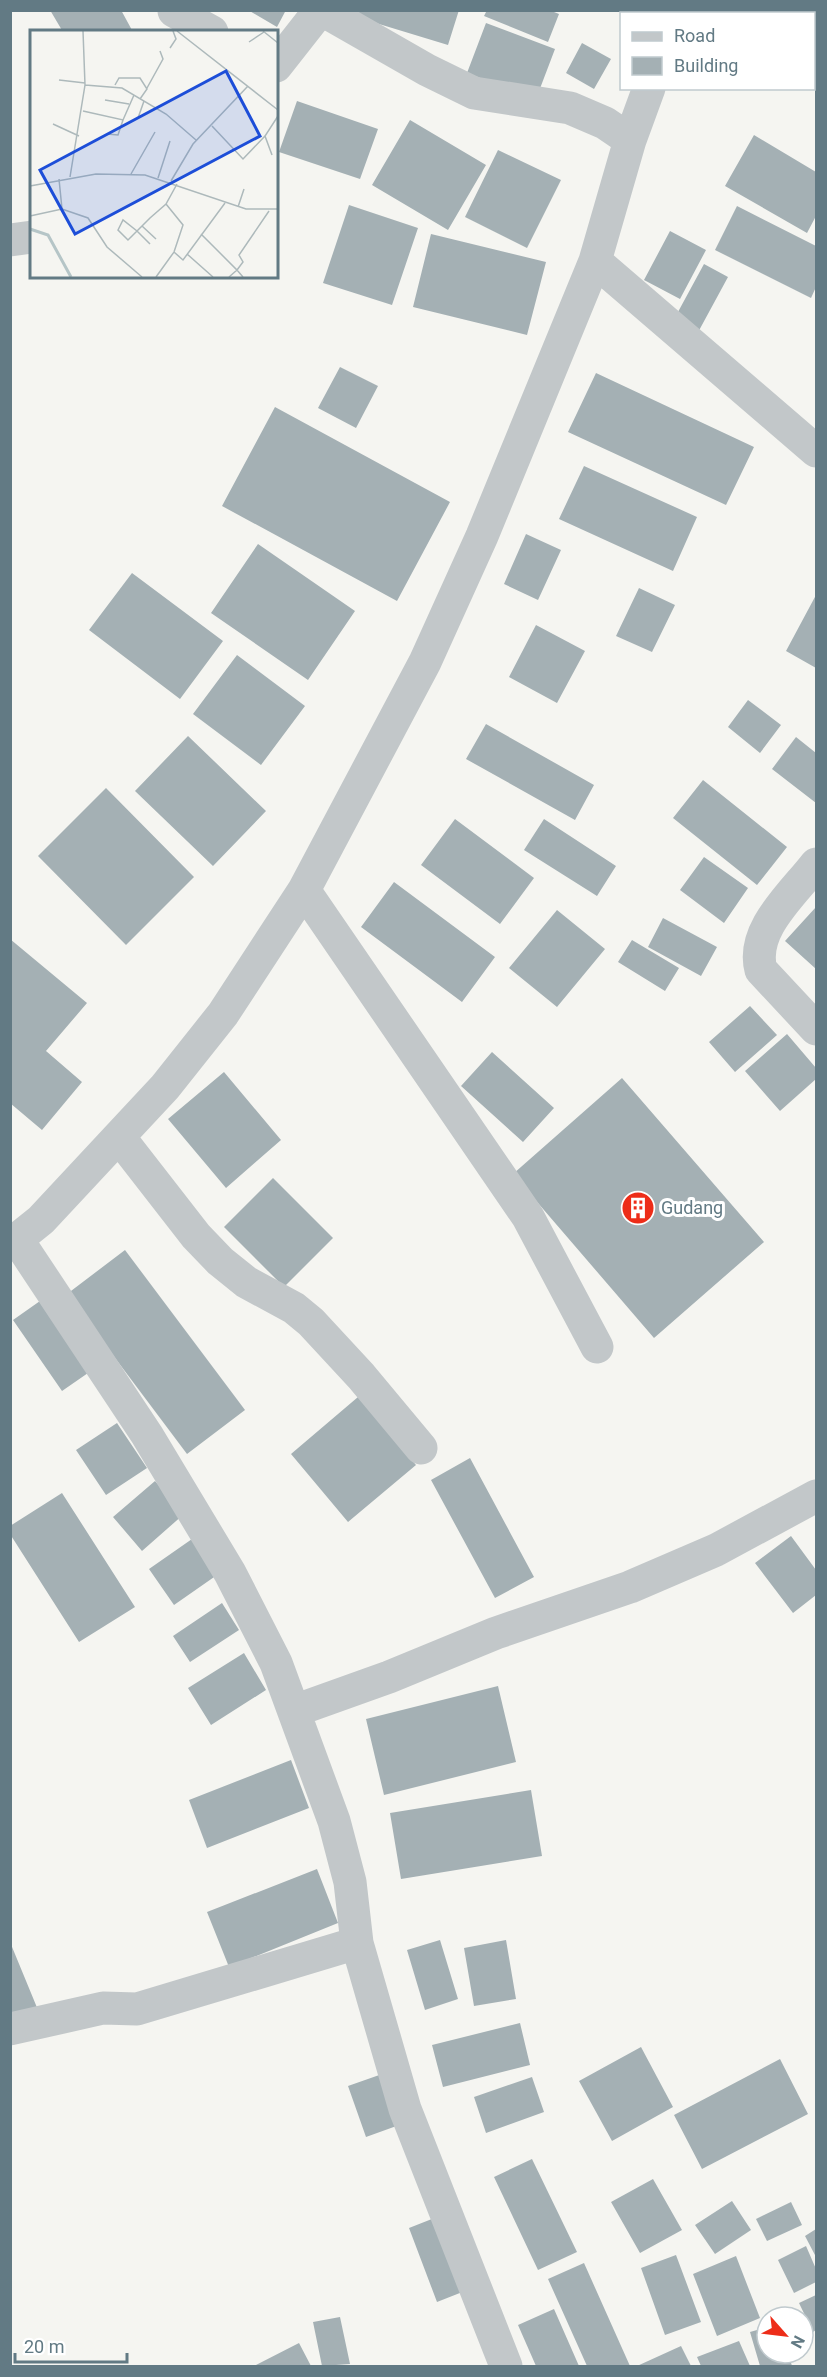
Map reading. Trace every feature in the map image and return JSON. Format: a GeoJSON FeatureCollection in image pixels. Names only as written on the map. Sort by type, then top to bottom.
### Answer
{"type":"FeatureCollection","features":[{"type":"Feature","properties":{"kind":"street"},"geometry":{"type":"LineString","coordinates":[[279,60],[321,10],[426,70],[474,93],[570,108],[605,123],[630,140]]}},
{"type":"Feature","properties":{"kind":"street"},"geometry":{"type":"LineString","coordinates":[[174,11],[208,30]]}},
{"type":"Feature","properties":{"kind":"street"},"geometry":{"type":"LineString","coordinates":[[506,2367],[405,2109],[357,1943],[350,1882],[339,1841],[276,1663],[230,1573],[147,1435],[14,1242],[41,1220],[165,1087],[223,1014],[304,891],[425,662],[482,536],[595,261],[630,140],[648,90]]}},
{"type":"Feature","properties":{"kind":"street"},"geometry":{"type":"LineString","coordinates":[[10,240],[30,237]]}},
{"type":"Feature","properties":{"kind":"street"},"geometry":{"type":"LineString","coordinates":[[595,261],[816,451]]}},
{"type":"Feature","properties":{"kind":"street"},"geometry":{"type":"LineString","coordinates":[[816,864],[767,927],[759,944],[758,958],[761,970],[816,1029]]}},
{"type":"Feature","properties":{"kind":"street"},"geometry":{"type":"LineString","coordinates":[[304,891],[528,1217],[597,1347]]}},
{"type":"Feature","properties":{"kind":"street"},"geometry":{"type":"LineString","coordinates":[[119,1137],[212,1253],[246,1282],[294,1308],[311,1322],[361,1376],[421,1448]]}},
{"type":"Feature","properties":{"kind":"street"},"geometry":{"type":"LineString","coordinates":[[294,1711],[389,1677],[496,1633],[630,1587],[716,1550],[816,1496]]}},
{"type":"Feature","properties":{"kind":"street"},"geometry":{"type":"LineString","coordinates":[[10,2029],[103,2008],[137,2009],[357,1943]]}},
{"type":"Feature","properties":{"kind":"building"},"geometry":{"type":"Polygon","coordinates":[[[50,10],[121,10],[132,30],[62,30],[50,10]]]}},
{"type":"Feature","properties":{"kind":"building"},"geometry":{"type":"Polygon","coordinates":[[[248,10],[286,10],[277,27],[248,10]]]}},
{"type":"Feature","properties":{"kind":"building"},"geometry":{"type":"Polygon","coordinates":[[[333,10],[459,10],[448,45],[333,10]]]}},
{"type":"Feature","properties":{"kind":"building"},"geometry":{"type":"Polygon","coordinates":[[[487,10],[549,10],[559,14],[548,42],[484,16],[487,10]]]}},
{"type":"Feature","properties":{"kind":"building"},"geometry":{"type":"Polygon","coordinates":[[[754,10],[783,10],[788,12],[753,12],[754,10]]]}},
{"type":"Feature","properties":{"kind":"building"},"geometry":{"type":"Polygon","coordinates":[[[486,23],[555,49],[536,99],[467,73],[486,23]]]}},
{"type":"Feature","properties":{"kind":"building"},"geometry":{"type":"Polygon","coordinates":[[[815,24],[816,24],[815,86],[815,24]]]}},
{"type":"Feature","properties":{"kind":"building"},"geometry":{"type":"Polygon","coordinates":[[[582,43],[611,59],[594,89],[566,73],[582,43]]]}},
{"type":"Feature","properties":{"kind":"building"},"geometry":{"type":"Polygon","coordinates":[[[297,101],[378,129],[360,179],[279,152],[297,101]]]}},
{"type":"Feature","properties":{"kind":"building"},"geometry":{"type":"Polygon","coordinates":[[[410,120],[486,165],[448,230],[372,185],[410,120]]]}},
{"type":"Feature","properties":{"kind":"building"},"geometry":{"type":"Polygon","coordinates":[[[754,135],[816,172],[816,216],[807,233],[725,186],[754,135]]]}},
{"type":"Feature","properties":{"kind":"building"},"geometry":{"type":"Polygon","coordinates":[[[498,150],[561,180],[527,248],[465,217],[498,150]]]}},
{"type":"Feature","properties":{"kind":"building"},"geometry":{"type":"Polygon","coordinates":[[[349,205],[418,228],[392,305],[323,283],[349,205]]]}},
{"type":"Feature","properties":{"kind":"building"},"geometry":{"type":"Polygon","coordinates":[[[737,206],[816,246],[816,287],[811,298],[715,250],[737,206]]]}},
{"type":"Feature","properties":{"kind":"building"},"geometry":{"type":"Polygon","coordinates":[[[670,231],[706,250],[680,299],[644,280],[670,231]]]}},
{"type":"Feature","properties":{"kind":"building"},"geometry":{"type":"Polygon","coordinates":[[[431,234],[546,262],[527,335],[413,307],[431,234]]]}},
{"type":"Feature","properties":{"kind":"building"},"geometry":{"type":"Polygon","coordinates":[[[704,264],[728,277],[696,336],[672,323],[704,264]]]}},
{"type":"Feature","properties":{"kind":"building"},"geometry":{"type":"Polygon","coordinates":[[[340,367],[378,386],[356,428],[318,408],[340,367]]]}},
{"type":"Feature","properties":{"kind":"building"},"geometry":{"type":"Polygon","coordinates":[[[596,373],[754,447],[726,505],[568,432],[596,373]]]}},
{"type":"Feature","properties":{"kind":"building"},"geometry":{"type":"Polygon","coordinates":[[[275,407],[450,502],[397,601],[222,506],[275,407]]]}},
{"type":"Feature","properties":{"kind":"building"},"geometry":{"type":"Polygon","coordinates":[[[584,466],[697,517],[673,571],[559,519],[584,466]]]}},
{"type":"Feature","properties":{"kind":"building"},"geometry":{"type":"Polygon","coordinates":[[[526,534],[561,550],[538,600],[504,584],[526,534]]]}},
{"type":"Feature","properties":{"kind":"building"},"geometry":{"type":"Polygon","coordinates":[[[258,544],[355,611],[308,680],[211,613],[258,544]]]}},
{"type":"Feature","properties":{"kind":"building"},"geometry":{"type":"Polygon","coordinates":[[[132,573],[223,641],[180,699],[89,630],[132,573]]]}},
{"type":"Feature","properties":{"kind":"building"},"geometry":{"type":"Polygon","coordinates":[[[639,588],[675,605],[652,652],[616,636],[639,588]]]}},
{"type":"Feature","properties":{"kind":"building"},"geometry":{"type":"Polygon","coordinates":[[[816,595],[816,668],[786,651],[816,595]]]}},
{"type":"Feature","properties":{"kind":"building"},"geometry":{"type":"Polygon","coordinates":[[[536,625],[585,651],[557,703],[509,677],[536,625]]]}},
{"type":"Feature","properties":{"kind":"building"},"geometry":{"type":"Polygon","coordinates":[[[237,655],[305,706],[261,765],[193,714],[237,655]]]}},
{"type":"Feature","properties":{"kind":"building"},"geometry":{"type":"Polygon","coordinates":[[[748,700],[781,725],[760,753],[728,727],[748,700]]]}},
{"type":"Feature","properties":{"kind":"building"},"geometry":{"type":"Polygon","coordinates":[[[486,724],[594,785],[575,820],[466,759],[486,724]]]}},
{"type":"Feature","properties":{"kind":"building"},"geometry":{"type":"Polygon","coordinates":[[[188,736],[266,811],[213,866],[135,791],[188,736]]]}},
{"type":"Feature","properties":{"kind":"building"},"geometry":{"type":"Polygon","coordinates":[[[796,737],[816,753],[816,803],[772,769],[796,737]]]}},
{"type":"Feature","properties":{"kind":"building"},"geometry":{"type":"Polygon","coordinates":[[[703,780],[787,847],[757,885],[673,818],[703,780]]]}},
{"type":"Feature","properties":{"kind":"building"},"geometry":{"type":"Polygon","coordinates":[[[106,788],[194,877],[126,945],[38,856],[106,788]]]}},
{"type":"Feature","properties":{"kind":"building"},"geometry":{"type":"Polygon","coordinates":[[[455,819],[534,878],[500,924],[421,865],[455,819]]]}},
{"type":"Feature","properties":{"kind":"building"},"geometry":{"type":"Polygon","coordinates":[[[544,819],[616,866],[597,896],[524,850],[544,819]]]}},
{"type":"Feature","properties":{"kind":"building"},"geometry":{"type":"Polygon","coordinates":[[[704,857],[748,888],[724,923],[680,890],[704,857]]]}},
{"type":"Feature","properties":{"kind":"building"},"geometry":{"type":"Polygon","coordinates":[[[394,882],[495,957],[462,1002],[361,927],[394,882]]]}},
{"type":"Feature","properties":{"kind":"building"},"geometry":{"type":"Polygon","coordinates":[[[816,907],[816,969],[785,941],[816,907]]]}},
{"type":"Feature","properties":{"kind":"building"},"geometry":{"type":"Polygon","coordinates":[[[557,910],[605,949],[557,1007],[509,968],[557,910]]]}},
{"type":"Feature","properties":{"kind":"building"},"geometry":{"type":"Polygon","coordinates":[[[663,918],[717,947],[701,976],[648,947],[663,918]]]}},
{"type":"Feature","properties":{"kind":"building"},"geometry":{"type":"Polygon","coordinates":[[[10,939],[87,1003],[46,1051],[82,1082],[42,1130],[10,1103],[10,939]]]}},
{"type":"Feature","properties":{"kind":"building"},"geometry":{"type":"Polygon","coordinates":[[[632,940],[679,968],[665,991],[618,962],[632,940]]]}},
{"type":"Feature","properties":{"kind":"building"},"geometry":{"type":"Polygon","coordinates":[[[750,1006],[777,1035],[735,1072],[709,1042],[750,1006]]]}},
{"type":"Feature","properties":{"kind":"building"},"geometry":{"type":"Polygon","coordinates":[[[787,1034],[816,1068],[816,1079],[780,1111],[745,1071],[787,1034]]]}},
{"type":"Feature","properties":{"kind":"building"},"geometry":{"type":"Polygon","coordinates":[[[492,1052],[554,1108],[523,1142],[461,1086],[492,1052]]]}},
{"type":"Feature","properties":{"kind":"building"},"geometry":{"type":"Polygon","coordinates":[[[224,1072],[281,1140],[226,1188],[168,1119],[224,1072]]]}},
{"type":"Feature","properties":{"kind":"building","name":"Gudang"},"geometry":{"type":"Polygon","coordinates":[[[622,1078],[764,1242],[654,1338],[513,1174],[622,1078]]]}},
{"type":"Feature","properties":{"kind":"building"},"geometry":{"type":"Polygon","coordinates":[[[273,1178],[333,1238],[284,1287],[224,1227],[273,1178]]]}},
{"type":"Feature","properties":{"kind":"building"},"geometry":{"type":"Polygon","coordinates":[[[125,1250],[245,1410],[187,1454],[67,1294],[125,1250]]]}},
{"type":"Feature","properties":{"kind":"building"},"geometry":{"type":"Polygon","coordinates":[[[40,1301],[88,1373],[62,1391],[13,1320],[40,1301]]]}},
{"type":"Feature","properties":{"kind":"building"},"geometry":{"type":"Polygon","coordinates":[[[358,1397],[416,1465],[348,1522],[291,1454],[358,1397]]]}},
{"type":"Feature","properties":{"kind":"building"},"geometry":{"type":"Polygon","coordinates":[[[117,1423],[147,1468],[106,1495],[76,1450],[117,1423]]]}},
{"type":"Feature","properties":{"kind":"building"},"geometry":{"type":"Polygon","coordinates":[[[470,1458],[534,1577],[495,1598],[431,1480],[470,1458]]]}},
{"type":"Feature","properties":{"kind":"building"},"geometry":{"type":"Polygon","coordinates":[[[155,1481],[184,1514],[142,1551],[113,1517],[155,1481]]]}},
{"type":"Feature","properties":{"kind":"building"},"geometry":{"type":"Polygon","coordinates":[[[62,1493],[135,1607],[79,1642],[10,1534],[10,1526],[62,1493]]]}},
{"type":"Feature","properties":{"kind":"building"},"geometry":{"type":"Polygon","coordinates":[[[791,1536],[816,1570],[816,1595],[793,1613],[755,1563],[791,1536]]]}},
{"type":"Feature","properties":{"kind":"building"},"geometry":{"type":"Polygon","coordinates":[[[192,1539],[217,1575],[174,1605],[149,1569],[192,1539]]]}},
{"type":"Feature","properties":{"kind":"building"},"geometry":{"type":"Polygon","coordinates":[[[222,1603],[239,1630],[190,1662],[173,1636],[222,1603]]]}},
{"type":"Feature","properties":{"kind":"building"},"geometry":{"type":"Polygon","coordinates":[[[244,1653],[266,1690],[211,1725],[188,1688],[244,1653]]]}},
{"type":"Feature","properties":{"kind":"building"},"geometry":{"type":"Polygon","coordinates":[[[498,1686],[516,1762],[384,1795],[366,1719],[498,1686]]]}},
{"type":"Feature","properties":{"kind":"building"},"geometry":{"type":"Polygon","coordinates":[[[291,1760],[309,1808],[207,1848],[189,1800],[291,1760]]]}},
{"type":"Feature","properties":{"kind":"building"},"geometry":{"type":"Polygon","coordinates":[[[531,1790],[542,1856],[401,1879],[390,1813],[531,1790]]]}},
{"type":"Feature","properties":{"kind":"building"},"geometry":{"type":"Polygon","coordinates":[[[317,1869],[338,1923],[229,1967],[207,1912],[317,1869]]]}},
{"type":"Feature","properties":{"kind":"building"},"geometry":{"type":"Polygon","coordinates":[[[440,1940],[458,1999],[425,2010],[407,1950],[440,1940]]]}},
{"type":"Feature","properties":{"kind":"building"},"geometry":{"type":"Polygon","coordinates":[[[506,1940],[516,1999],[474,2006],[464,1948],[506,1940]]]}},
{"type":"Feature","properties":{"kind":"building"},"geometry":{"type":"Polygon","coordinates":[[[10,1942],[38,2010],[10,2021],[10,1942]]]}},
{"type":"Feature","properties":{"kind":"building"},"geometry":{"type":"Polygon","coordinates":[[[520,2023],[530,2065],[443,2087],[432,2045],[520,2023]]]}},
{"type":"Feature","properties":{"kind":"building"},"geometry":{"type":"Polygon","coordinates":[[[641,2047],[673,2107],[612,2141],[579,2081],[641,2047]]]}},
{"type":"Feature","properties":{"kind":"building"},"geometry":{"type":"Polygon","coordinates":[[[780,2059],[808,2114],[702,2169],[674,2115],[780,2059]]]}},
{"type":"Feature","properties":{"kind":"building"},"geometry":{"type":"Polygon","coordinates":[[[385,2073],[402,2124],[366,2137],[348,2086],[385,2073]]]}},
{"type":"Feature","properties":{"kind":"building"},"geometry":{"type":"Polygon","coordinates":[[[532,2077],[544,2112],[486,2133],[474,2097],[532,2077]]]}},
{"type":"Feature","properties":{"kind":"building"},"geometry":{"type":"Polygon","coordinates":[[[532,2159],[577,2252],[538,2270],[494,2177],[532,2159]]]}},
{"type":"Feature","properties":{"kind":"building"},"geometry":{"type":"Polygon","coordinates":[[[653,2179],[682,2230],[640,2253],[611,2202],[653,2179]]]}},
{"type":"Feature","properties":{"kind":"building"},"geometry":{"type":"Polygon","coordinates":[[[732,2201],[751,2230],[715,2254],[695,2225],[732,2201]]]}},
{"type":"Feature","properties":{"kind":"building"},"geometry":{"type":"Polygon","coordinates":[[[791,2202],[802,2225],[767,2241],[756,2219],[791,2202]]]}},
{"type":"Feature","properties":{"kind":"building"},"geometry":{"type":"Polygon","coordinates":[[[442,2215],[470,2289],[437,2302],[409,2228],[442,2215]]]}},
{"type":"Feature","properties":{"kind":"building"},"geometry":{"type":"Polygon","coordinates":[[[816,2229],[816,2257],[805,2236],[816,2229]]]}},
{"type":"Feature","properties":{"kind":"building"},"geometry":{"type":"Polygon","coordinates":[[[806,2246],[816,2269],[816,2282],[794,2293],[778,2260],[806,2246]]]}},
{"type":"Feature","properties":{"kind":"building"},"geometry":{"type":"Polygon","coordinates":[[[676,2255],[701,2322],[665,2335],[641,2268],[676,2255]]]}},
{"type":"Feature","properties":{"kind":"building"},"geometry":{"type":"Polygon","coordinates":[[[736,2256],[755,2305],[755,2320],[717,2336],[693,2274],[736,2256]]]}},
{"type":"Feature","properties":{"kind":"building"},"geometry":{"type":"Polygon","coordinates":[[[584,2263],[630,2366],[587,2366],[548,2279],[584,2263]]]}},
{"type":"Feature","properties":{"kind":"building"},"geometry":{"type":"Polygon","coordinates":[[[816,2295],[815,2331],[815,2305],[800,2305],[799,2303],[816,2295]]]}},
{"type":"Feature","properties":{"kind":"building"},"geometry":{"type":"Polygon","coordinates":[[[554,2309],[579,2366],[536,2366],[518,2325],[554,2309]]]}},
{"type":"Feature","properties":{"kind":"building"},"geometry":{"type":"Polygon","coordinates":[[[340,2317],[350,2364],[322,2366],[313,2322],[340,2317]]]}},
{"type":"Feature","properties":{"kind":"building"},"geometry":{"type":"Polygon","coordinates":[[[755,2331],[755,2349],[750,2332],[755,2331]]]}},
{"type":"Feature","properties":{"kind":"building"},"geometry":{"type":"Polygon","coordinates":[[[739,2341],[750,2366],[701,2366],[697,2357],[739,2341]]]}},
{"type":"Feature","properties":{"kind":"building"},"geometry":{"type":"Polygon","coordinates":[[[299,2343],[311,2366],[254,2366],[299,2343]]]}},
{"type":"Feature","properties":{"kind":"building"},"geometry":{"type":"Polygon","coordinates":[[[681,2346],[691,2366],[637,2366],[681,2346]]]}},
{"type":"Feature","properties":{"kind":"building"},"geometry":{"type":"Polygon","coordinates":[[[760,2365],[792,2366],[760,2366],[760,2365]]]}},
{"type":"Feature","properties":{"kind":"place","name":"Gudang"},"geometry":{"type":"Point","coordinates":[638,1208]}}]}
